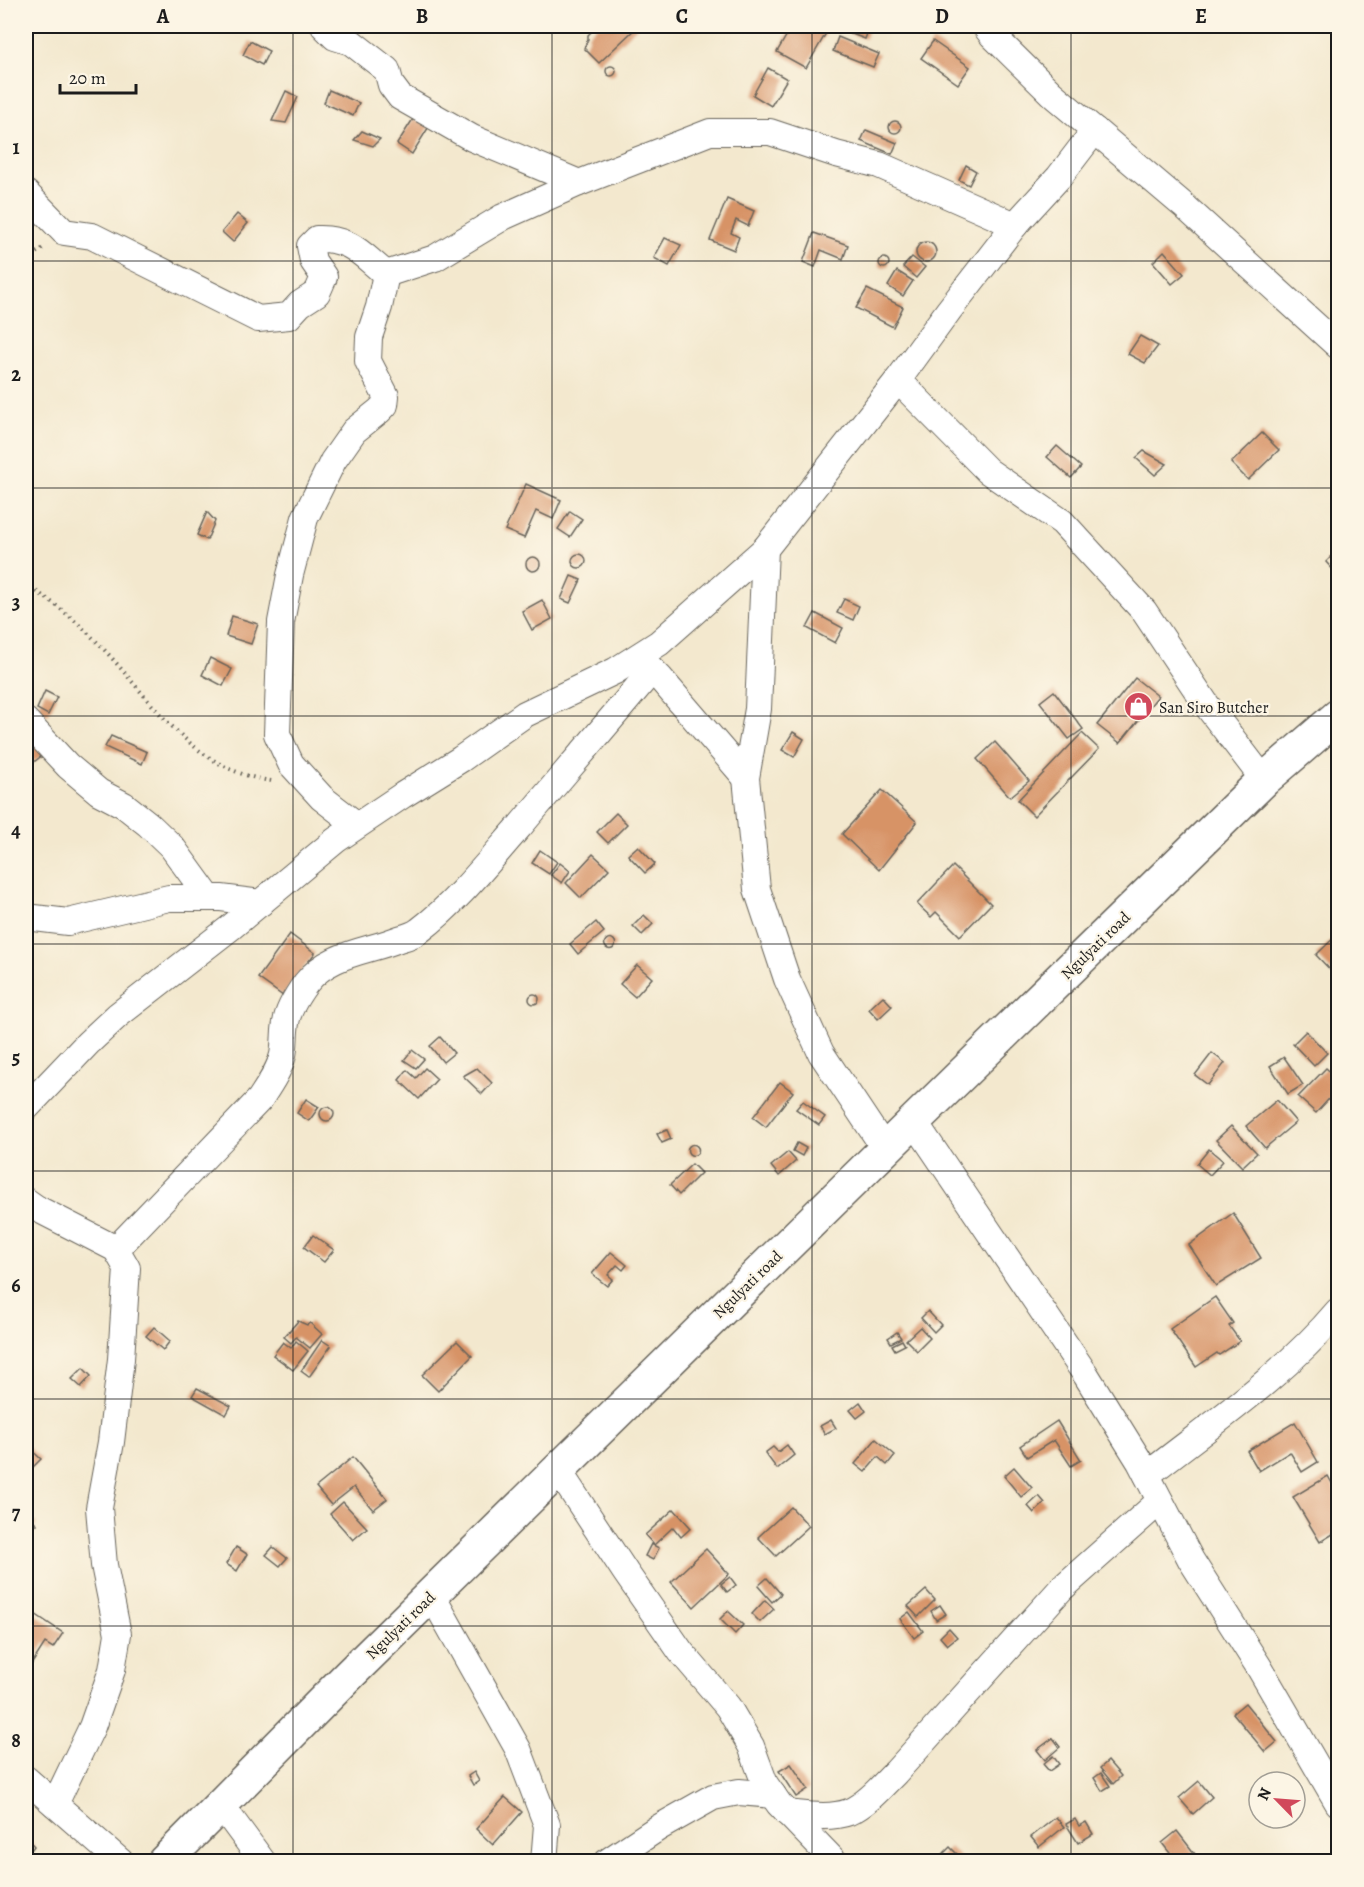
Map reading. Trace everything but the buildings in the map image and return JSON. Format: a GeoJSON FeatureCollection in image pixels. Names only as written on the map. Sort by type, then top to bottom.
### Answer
{"type":"FeatureCollection","features":[{"type":"Feature","properties":{"kind":"main road","name":"Ngulyati road"},"geometry":{"type":"LineString","coordinates":[[164,1862],[431,1594],[885,1149],[1264,780],[1338,716]]}},
{"type":"Feature","properties":{"kind":"street"},"geometry":{"type":"LineString","coordinates":[[324,26],[335,37],[351,42],[387,70],[391,85],[400,96],[472,138],[579,183]]}},
{"type":"Feature","properties":{"kind":"street"},"geometry":{"type":"LineString","coordinates":[[985,26],[1053,94],[1183,205],[1338,346]]}},
{"type":"Feature","properties":{"kind":"street"},"geometry":{"type":"LineString","coordinates":[[116,1249],[260,1099],[277,1072],[282,1056],[286,1021],[292,1005],[307,982],[318,970],[336,959],[417,933],[476,877],[611,720],[659,643],[765,549],[898,380],[949,309],[1015,225],[1059,177],[1095,130]]}},
{"type":"Feature","properties":{"kind":"street"},"geometry":{"type":"LineString","coordinates":[[386,274],[435,258],[503,217],[579,183],[710,132],[770,132],[836,154],[879,165],[1015,225]]}},
{"type":"Feature","properties":{"kind":"street"},"geometry":{"type":"LineString","coordinates":[[26,193],[64,232],[93,236],[258,319],[289,316],[300,304],[317,293],[324,277],[313,261],[309,246],[317,239],[334,238],[349,244],[386,274]]}},
{"type":"Feature","properties":{"kind":"street"},"geometry":{"type":"LineString","coordinates":[[357,825],[311,787],[291,764],[277,734],[281,622],[305,518],[333,461],[354,431],[385,405],[386,396],[368,361],[369,337],[380,307],[386,274]]}},
{"type":"Feature","properties":{"kind":"street"},"geometry":{"type":"LineString","coordinates":[[898,380],[988,471],[1062,522],[1144,611],[1208,707],[1264,780]]}},
{"type":"Feature","properties":{"kind":"street"},"geometry":{"type":"LineString","coordinates":[[765,549],[758,709],[746,778],[757,889],[786,979],[821,1053],[885,1149]]}},
{"type":"Feature","properties":{"kind":"street"},"geometry":{"type":"LineString","coordinates":[[645,663],[746,778]]}},
{"type":"Feature","properties":{"kind":"street"},"geometry":{"type":"LineString","coordinates":[[26,1108],[118,1015],[261,903],[336,840],[461,759],[525,714],[615,671],[645,663]]}},
{"type":"Feature","properties":{"kind":"street"},"geometry":{"type":"LineString","coordinates":[[26,721],[68,766],[99,792],[124,805],[172,847],[209,898]]}},
{"type":"Feature","properties":{"kind":"street"},"geometry":{"type":"LineString","coordinates":[[26,917],[68,922],[169,898],[209,898],[261,903]]}},
{"type":"Feature","properties":{"kind":"street"},"geometry":{"type":"LineString","coordinates":[[914,1121],[1086,1375],[1147,1475],[1191,1560],[1259,1667],[1338,1803]]}},
{"type":"Feature","properties":{"kind":"street"},"geometry":{"type":"LineString","coordinates":[[26,1201],[116,1249],[127,1268],[122,1348],[111,1442],[99,1508],[104,1565],[118,1634],[112,1670],[92,1727],[55,1804]]}},
{"type":"Feature","properties":{"kind":"street"},"geometry":{"type":"LineString","coordinates":[[1147,1475],[1263,1384],[1317,1337],[1338,1311]]}},
{"type":"Feature","properties":{"kind":"street"},"geometry":{"type":"LineString","coordinates":[[558,1470],[681,1652],[728,1707],[751,1746],[765,1784],[780,1804],[835,1862]]}},
{"type":"Feature","properties":{"kind":"street"},"geometry":{"type":"LineString","coordinates":[[607,1862],[658,1828],[713,1797],[739,1792],[820,1816],[848,1812],[869,1798],[896,1772],[1061,1589],[1160,1501]]}},
{"type":"Feature","properties":{"kind":"street"},"geometry":{"type":"LineString","coordinates":[[431,1594],[518,1749],[547,1825],[544,1862]]}},
{"type":"Feature","properties":{"kind":"street"},"geometry":{"type":"LineString","coordinates":[[26,1779],[121,1862]]}},
{"type":"Feature","properties":{"kind":"street"},"geometry":{"type":"LineString","coordinates":[[220,1805],[263,1862]]}},
{"type":"Feature","properties":{"kind":"path"},"geometry":{"type":"LineString","coordinates":[[26,585],[65,612],[95,640],[193,747],[219,764],[260,780],[311,787]]}},
{"type":"Feature","properties":{"kind":"place","name":"San Siro Butcher"},"geometry":{"type":"Point","coordinates":[1138,707]}}]}
